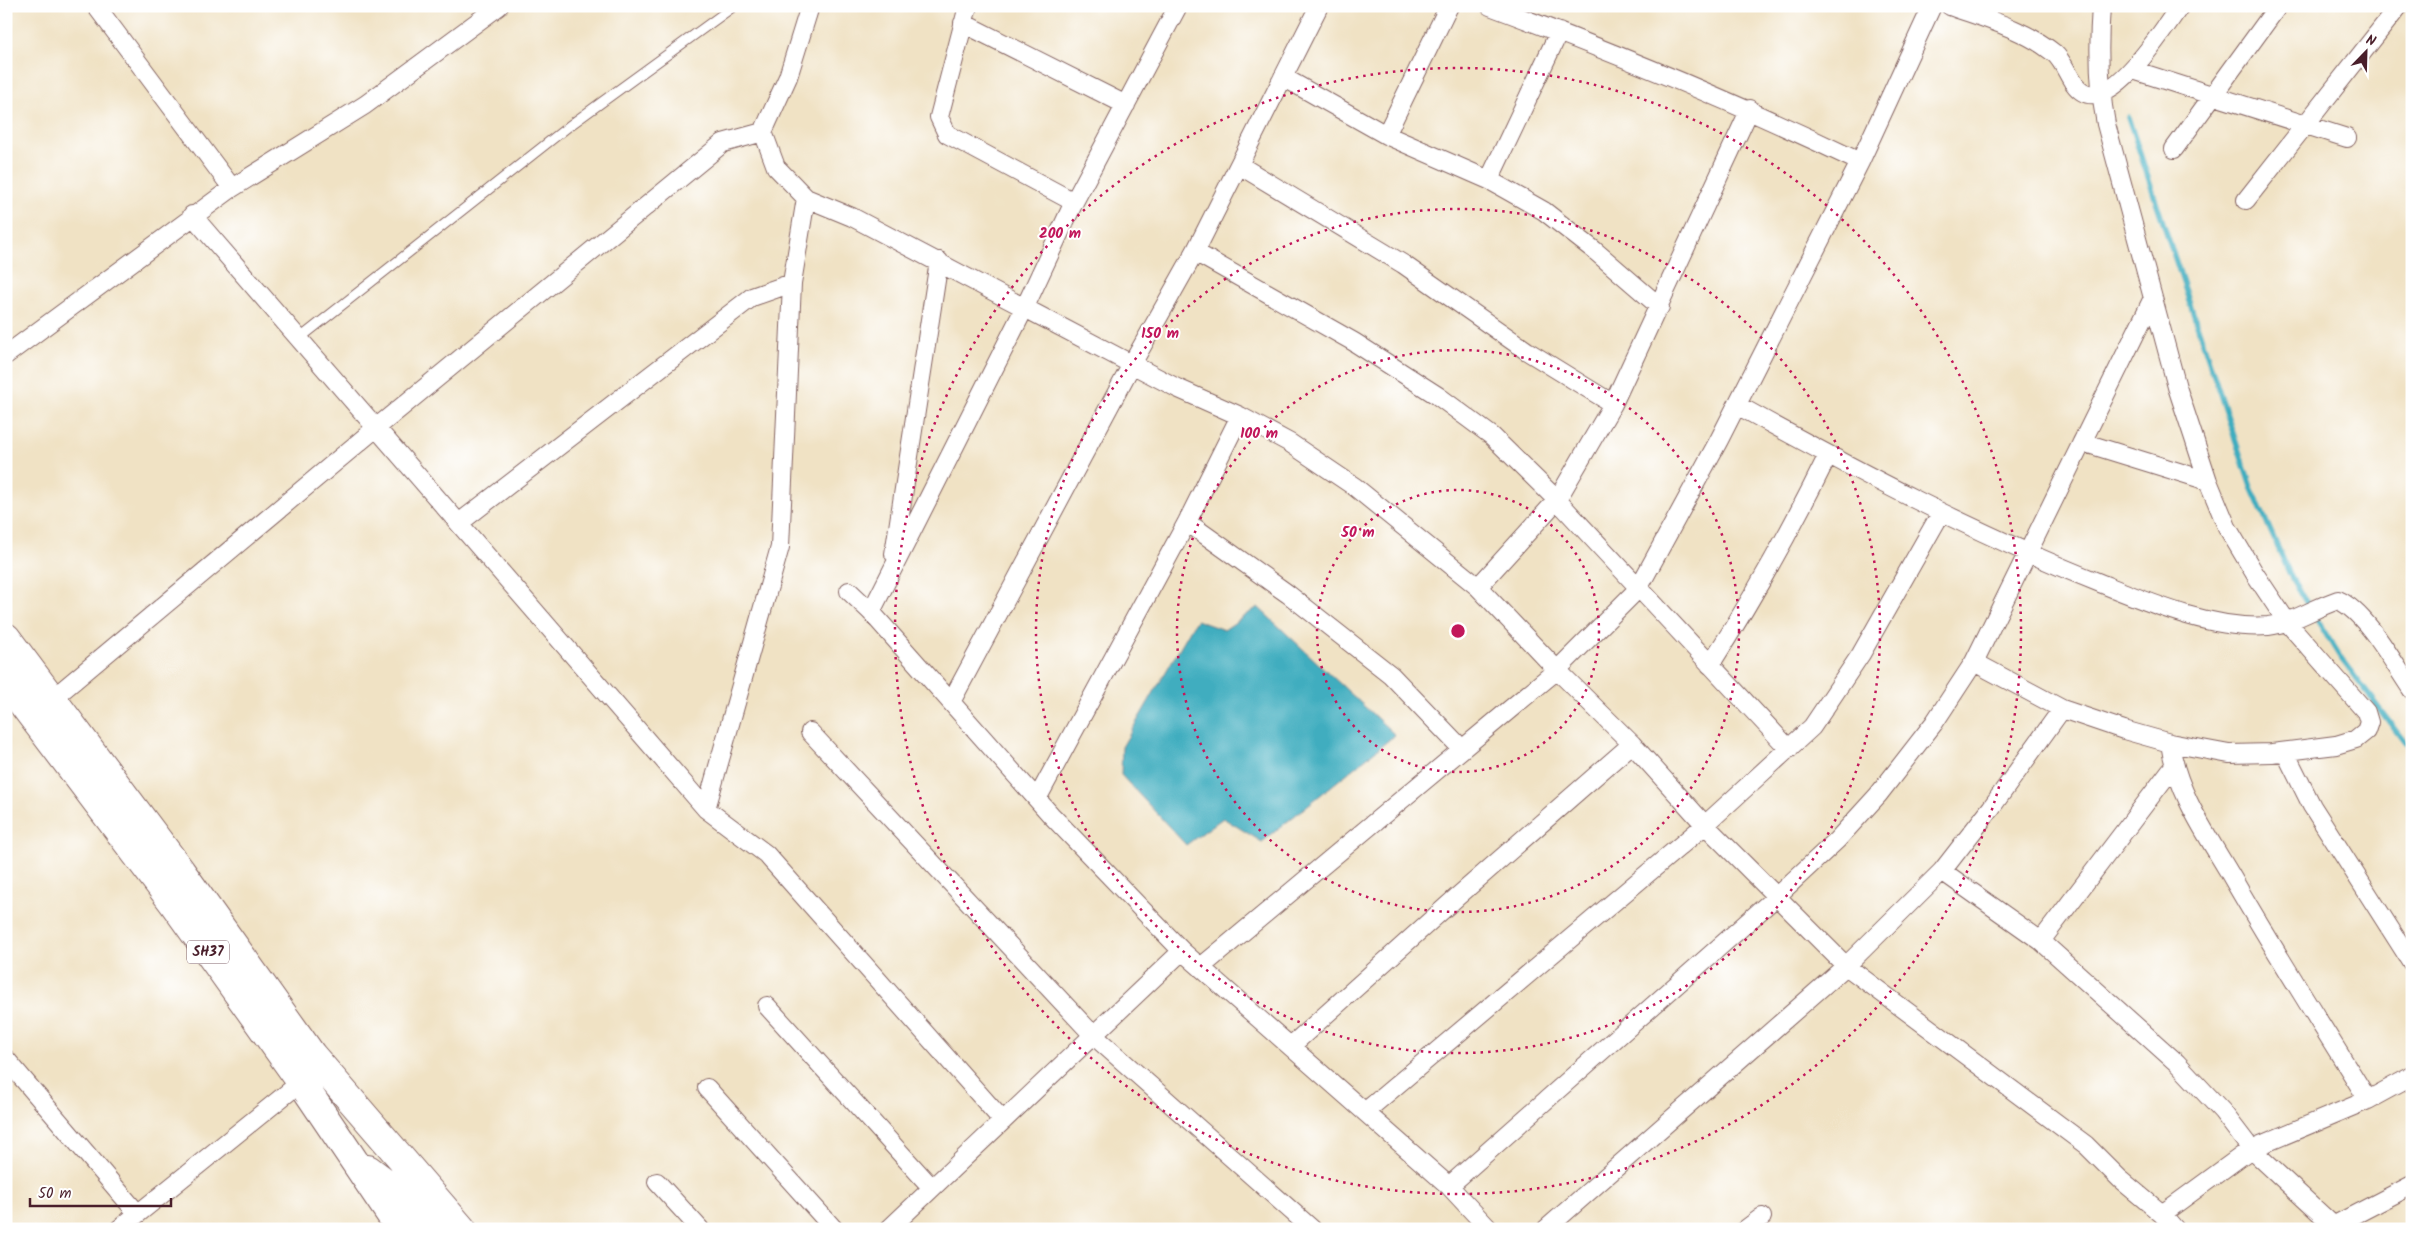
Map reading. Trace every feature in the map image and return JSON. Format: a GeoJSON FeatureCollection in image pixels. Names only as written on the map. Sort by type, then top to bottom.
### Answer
{"type":"FeatureCollection","features":[{"type":"Feature","properties":{"kind":"main road"},"geometry":{"type":"LineString","coordinates":[[6,637],[42,707],[182,871],[312,1055],[462,1229]]}},
{"type":"Feature","properties":{"kind":"main road","name":"SH37"},"geometry":{"type":"LineString","coordinates":[[6,682],[42,707],[173,903],[301,1082],[400,1229]]}},
{"type":"Feature","properties":{"kind":"main road"},"geometry":{"type":"LineString","coordinates":[[390,1144],[404,1196]]}},
{"type":"Feature","properties":{"kind":"main road"},"geometry":{"type":"LineString","coordinates":[[352,1158],[404,1196],[428,1229]]}},
{"type":"Feature","properties":{"kind":"street"},"geometry":{"type":"LineString","coordinates":[[96,6],[232,188]]}},
{"type":"Feature","properties":{"kind":"street"},"geometry":{"type":"LineString","coordinates":[[6,355],[192,215],[365,105],[498,6]]}},
{"type":"Feature","properties":{"kind":"street"},"geometry":{"type":"LineString","coordinates":[[810,6],[788,77],[763,132],[776,167],[806,198],[852,217],[939,261],[1177,388],[1240,416],[1290,443],[1355,487],[1478,587],[1557,670],[1632,744],[1705,824],[1777,896],[1801,924],[1846,966],[2086,1145],[2120,1179],[2162,1214],[2175,1229]]}},
{"type":"Feature","properties":{"kind":"street"},"geometry":{"type":"LineString","coordinates":[[951,702],[1132,364],[1195,252],[1319,6]]}},
{"type":"Feature","properties":{"kind":"street"},"geometry":{"type":"LineString","coordinates":[[1386,135],[1448,6]]}},
{"type":"Feature","properties":{"kind":"street"},"geometry":{"type":"LineString","coordinates":[[1490,6],[1750,110],[1860,162]]}},
{"type":"Feature","properties":{"kind":"street"},"geometry":{"type":"LineString","coordinates":[[1202,967],[1557,670],[1638,589],[1737,406],[1860,162],[1932,6]]}},
{"type":"Feature","properties":{"kind":"street"},"geometry":{"type":"LineString","coordinates":[[1950,6],[2014,29],[2036,41],[2055,55],[2077,86],[2084,92],[2100,94],[2117,84],[2133,70],[2180,6]]}},
{"type":"Feature","properties":{"kind":"street"},"geometry":{"type":"LineString","coordinates":[[1974,662],[2062,709],[2170,743],[2229,754],[2285,752],[2336,745],[2356,739],[2366,730],[2369,722],[2366,712],[2255,574],[2227,527],[2208,481],[2177,386],[2100,94],[2098,48],[2101,6]]}},
{"type":"Feature","properties":{"kind":"street"},"geometry":{"type":"LineString","coordinates":[[2174,149],[2278,6]]}},
{"type":"Feature","properties":{"kind":"street"},"geometry":{"type":"LineString","coordinates":[[2246,200],[2399,6]]}},
{"type":"Feature","properties":{"kind":"street"},"geometry":{"type":"LineString","coordinates":[[870,612],[1024,307],[1074,202],[1126,105],[1173,8]]}},
{"type":"Feature","properties":{"kind":"street"},"geometry":{"type":"LineString","coordinates":[[1074,202],[947,134],[939,117],[965,14],[1126,105]]}},
{"type":"Feature","properties":{"kind":"street"},"geometry":{"type":"LineString","coordinates":[[1489,180],[1559,32]]}},
{"type":"Feature","properties":{"kind":"street"},"geometry":{"type":"LineString","coordinates":[[2133,70],[2347,138]]}},
{"type":"Feature","properties":{"kind":"street"},"geometry":{"type":"LineString","coordinates":[[1283,77],[1386,135],[1489,180],[1544,212],[1594,250],[1660,307]]}},
{"type":"Feature","properties":{"kind":"street"},"geometry":{"type":"LineString","coordinates":[[1478,587],[1558,500],[1613,404],[1660,307],[1750,110]]}},
{"type":"Feature","properties":{"kind":"street"},"geometry":{"type":"LineString","coordinates":[[42,707],[376,428],[722,143],[763,132]]}},
{"type":"Feature","properties":{"kind":"street"},"geometry":{"type":"LineString","coordinates":[[1239,165],[1403,264],[1527,351],[1613,404]]}},
{"type":"Feature","properties":{"kind":"street"},"geometry":{"type":"LineString","coordinates":[[706,809],[780,547],[792,283],[806,198]]}},
{"type":"Feature","properties":{"kind":"street"},"geometry":{"type":"LineString","coordinates":[[192,215],[706,809],[766,854],[1003,1121]]}},
{"type":"Feature","properties":{"kind":"street"},"geometry":{"type":"LineString","coordinates":[[1195,252],[1354,342],[1438,396],[1492,436],[1558,500],[1638,589],[1789,749]]}},
{"type":"Feature","properties":{"kind":"street"},"geometry":{"type":"LineString","coordinates":[[892,570],[939,261]]}},
{"type":"Feature","properties":{"kind":"street"},"geometry":{"type":"LineString","coordinates":[[459,523],[752,297],[792,283]]}},
{"type":"Feature","properties":{"kind":"street"},"geometry":{"type":"LineString","coordinates":[[1449,1186],[1777,896],[1837,840],[1878,794],[1934,723],[1974,662],[2153,298]]}},
{"type":"Feature","properties":{"kind":"street"},"geometry":{"type":"LineString","coordinates":[[1737,406],[1941,513],[2027,554],[2162,608],[2243,625],[2267,626],[2291,620],[2338,600],[2350,605],[2362,618],[2412,690]]}},
{"type":"Feature","properties":{"kind":"street"},"geometry":{"type":"LineString","coordinates":[[1037,799],[1188,522],[1240,416]]}},
{"type":"Feature","properties":{"kind":"street"},"geometry":{"type":"LineString","coordinates":[[2082,442],[2208,481]]}},
{"type":"Feature","properties":{"kind":"street"},"geometry":{"type":"LineString","coordinates":[[1710,665],[1750,603],[1790,532],[1828,455]]}},
{"type":"Feature","properties":{"kind":"street"},"geometry":{"type":"LineString","coordinates":[[1366,1111],[1705,824],[1812,727],[1861,654],[1941,513]]}},
{"type":"Feature","properties":{"kind":"street"},"geometry":{"type":"LineString","coordinates":[[1188,522],[1288,594],[1391,675],[1462,749]]}},
{"type":"Feature","properties":{"kind":"street"},"geometry":{"type":"LineString","coordinates":[[849,592],[870,612],[1037,799],[1182,951],[1292,1045],[1449,1186],[1489,1229]]}},
{"type":"Feature","properties":{"kind":"street"},"geometry":{"type":"LineString","coordinates":[[1546,1229],[1846,966],[1942,871],[1991,808],[2062,709]]}},
{"type":"Feature","properties":{"kind":"street"},"geometry":{"type":"LineString","coordinates":[[810,732],[1093,1035],[1312,1229]]}},
{"type":"Feature","properties":{"kind":"street"},"geometry":{"type":"LineString","coordinates":[[2170,743],[2173,767],[2185,797],[2253,914],[2368,1100]]}},
{"type":"Feature","properties":{"kind":"street"},"geometry":{"type":"LineString","coordinates":[[1292,1045],[1632,744]]}},
{"type":"Feature","properties":{"kind":"street"},"geometry":{"type":"LineString","coordinates":[[2285,752],[2312,806],[2412,963]]}},
{"type":"Feature","properties":{"kind":"street"},"geometry":{"type":"LineString","coordinates":[[2041,941],[2173,767]]}},
{"type":"Feature","properties":{"kind":"street"},"geometry":{"type":"LineString","coordinates":[[1942,871],[2041,941],[2177,1063],[2222,1111],[2251,1149],[2335,1227],[2412,1185]]}},
{"type":"Feature","properties":{"kind":"street"},"geometry":{"type":"LineString","coordinates":[[889,1229],[1182,951]]}},
{"type":"Feature","properties":{"kind":"street"},"geometry":{"type":"LineString","coordinates":[[767,1006],[932,1188]]}},
{"type":"Feature","properties":{"kind":"street"},"geometry":{"type":"LineString","coordinates":[[6,1059],[138,1214]]}},
{"type":"Feature","properties":{"kind":"street"},"geometry":{"type":"LineString","coordinates":[[2162,1214],[2251,1149],[2368,1100],[2412,1076]]}},
{"type":"Feature","properties":{"kind":"street"},"geometry":{"type":"LineString","coordinates":[[119,1229],[301,1082]]}},
{"type":"Feature","properties":{"kind":"street"},"geometry":{"type":"LineString","coordinates":[[707,1088],[834,1229]]}},
{"type":"Feature","properties":{"kind":"street"},"geometry":{"type":"LineString","coordinates":[[657,1182],[700,1229]]}},
{"type":"Feature","properties":{"kind":"street"},"geometry":{"type":"LineString","coordinates":[[1746,1229],[1762,1217]]}},
{"type":"Feature","properties":{"kind":"lane"},"geometry":{"type":"LineString","coordinates":[[299,339],[569,126],[734,6]]}},
{"type":"Feature","properties":{"kind":"water"},"geometry":{"type":"Polygon","coordinates":[[[1258,607],[1395,735],[1262,842],[1223,818],[1186,845],[1121,775],[1122,747],[1196,620],[1224,630],[1258,607]]]}},
{"type":"Feature","properties":{"kind":"waterway"},"geometry":{"type":"LineString","coordinates":[[2128,117],[2251,487],[2292,579],[2340,657],[2412,752]]}}]}
